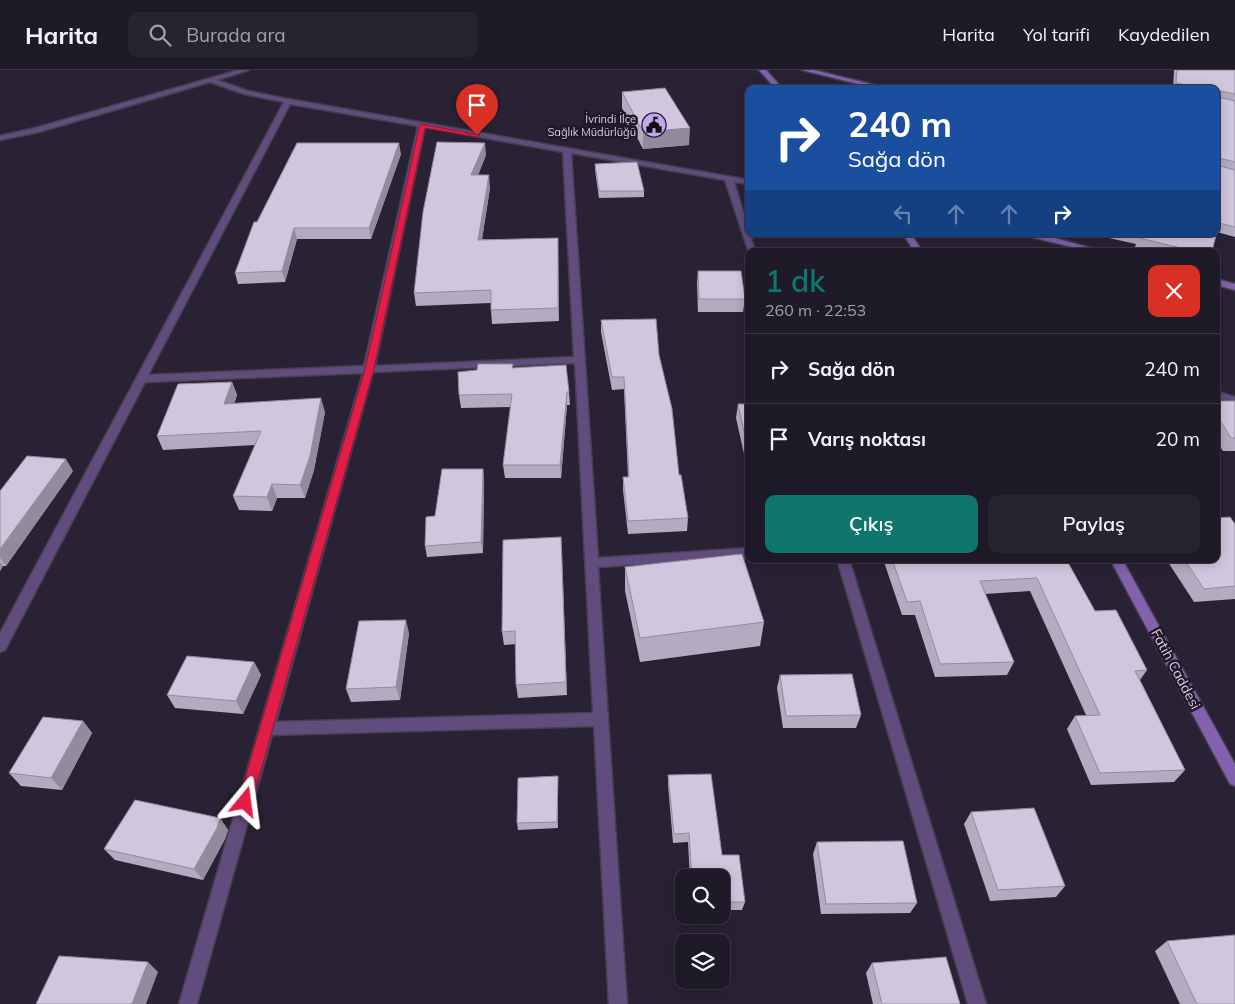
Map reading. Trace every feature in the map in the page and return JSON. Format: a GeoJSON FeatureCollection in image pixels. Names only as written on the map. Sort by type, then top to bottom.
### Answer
{"type":"FeatureCollection","features":[{"type":"Feature","properties":{"kind":"main road"},"geometry":{"type":"LineString","coordinates":[[762,70],[776,85]]}},
{"type":"Feature","properties":{"kind":"main road"},"geometry":{"type":"LineString","coordinates":[[805,70],[871,85]]}},
{"type":"Feature","properties":{"kind":"main road"},"geometry":{"type":"LineString","coordinates":[[909,237],[916,248]]}},
{"type":"Feature","properties":{"kind":"main road"},"geometry":{"type":"LineString","coordinates":[[1042,237],[1086,248]]}},
{"type":"Feature","properties":{"kind":"main road"},"geometry":{"type":"LineString","coordinates":[[1220,283],[1235,287]]}},
{"type":"Feature","properties":{"kind":"main road","name":"Fatih Caddesi"},"geometry":{"type":"LineString","coordinates":[[1118,563],[1235,779]]}},
{"type":"Feature","properties":{"kind":"street"},"geometry":{"type":"LineString","coordinates":[[0,138],[212,81],[246,70]]}},
{"type":"Feature","properties":{"kind":"street"},"geometry":{"type":"LineString","coordinates":[[212,81],[246,93],[288,101],[745,181]]}},
{"type":"Feature","properties":{"kind":"street"},"geometry":{"type":"LineString","coordinates":[[0,646],[288,101]]}},
{"type":"Feature","properties":{"kind":"street"},"geometry":{"type":"LineString","coordinates":[[188,1004],[369,369],[422,126]]}},
{"type":"Feature","properties":{"kind":"street"},"geometry":{"type":"LineString","coordinates":[[567,151],[618,1004]]}},
{"type":"Feature","properties":{"kind":"street"},"geometry":{"type":"LineString","coordinates":[[729,179],[745,231]]}},
{"type":"Feature","properties":{"kind":"street"},"geometry":{"type":"LineString","coordinates":[[142,380],[580,360]]}},
{"type":"Feature","properties":{"kind":"street"},"geometry":{"type":"LineString","coordinates":[[1220,395],[1235,401]]}},
{"type":"Feature","properties":{"kind":"street"},"geometry":{"type":"LineString","coordinates":[[592,563],[745,553]]}},
{"type":"Feature","properties":{"kind":"street"},"geometry":{"type":"LineString","coordinates":[[845,563],[977,1004]]}},
{"type":"Feature","properties":{"kind":"street"},"geometry":{"type":"LineString","coordinates":[[266,729],[601,720]]}},
{"type":"Feature","properties":{"kind":"building"},"geometry":{"type":"Polygon","coordinates":[[[1177,70],[1235,70],[1235,94],[1220,91],[1220,85],[1186,85],[1176,83],[1177,70]]]}},
{"type":"Feature","properties":{"kind":"building"},"geometry":{"type":"Polygon","coordinates":[[[665,88],[690,128],[643,132],[622,92],[665,88]]]}},
{"type":"Feature","properties":{"kind":"building"},"geometry":{"type":"Polygon","coordinates":[[[1220,97],[1235,101],[1235,162],[1220,158],[1220,97]]]}},
{"type":"Feature","properties":{"kind":"building"},"geometry":{"type":"Polygon","coordinates":[[[437,142],[485,143],[471,175],[489,175],[478,240],[558,238],[558,308],[491,310],[491,290],[414,293],[423,212],[437,142]]]}},
{"type":"Feature","properties":{"kind":"building"},"geometry":{"type":"Polygon","coordinates":[[[297,143],[399,143],[369,228],[294,228],[282,271],[235,273],[254,222],[257,222],[297,143]]]}},
{"type":"Feature","properties":{"kind":"building"},"geometry":{"type":"Polygon","coordinates":[[[637,162],[644,191],[599,191],[595,164],[637,162]]]}},
{"type":"Feature","properties":{"kind":"building"},"geometry":{"type":"Polygon","coordinates":[[[1220,166],[1235,170],[1235,227],[1220,223],[1220,166]]]}},
{"type":"Feature","properties":{"kind":"building"},"geometry":{"type":"Polygon","coordinates":[[[1216,237],[1213,248],[1181,248],[1139,238],[1216,237]]]}},
{"type":"Feature","properties":{"kind":"building"},"geometry":{"type":"Polygon","coordinates":[[[698,271],[741,271],[745,299],[699,299],[698,271]]]}},
{"type":"Feature","properties":{"kind":"building"},"geometry":{"type":"Polygon","coordinates":[[[656,319],[659,355],[672,409],[679,475],[681,475],[688,518],[628,521],[623,477],[629,477],[624,377],[612,377],[601,320],[656,319]]]}},
{"type":"Feature","properties":{"kind":"building"},"geometry":{"type":"Polygon","coordinates":[[[478,364],[513,364],[512,368],[566,365],[569,392],[567,392],[560,465],[503,465],[512,394],[459,395],[458,372],[477,370],[478,364]]]}},
{"type":"Feature","properties":{"kind":"building"},"geometry":{"type":"Polygon","coordinates":[[[232,382],[224,404],[321,398],[310,456],[300,485],[272,484],[267,497],[233,496],[261,431],[157,436],[178,384],[232,382]]]}},
{"type":"Feature","properties":{"kind":"building"},"geometry":{"type":"Polygon","coordinates":[[[1220,401],[1235,401],[1235,438],[1231,438],[1220,420],[1220,401]]]}},
{"type":"Feature","properties":{"kind":"building"},"geometry":{"type":"Polygon","coordinates":[[[738,404],[745,404],[745,436],[738,404]]]}},
{"type":"Feature","properties":{"kind":"building"},"geometry":{"type":"Polygon","coordinates":[[[27,456],[66,459],[0,549],[0,491],[27,456]]]}},
{"type":"Feature","properties":{"kind":"building"},"geometry":{"type":"Polygon","coordinates":[[[442,469],[483,469],[481,542],[425,546],[426,517],[435,516],[442,469]]]}},
{"type":"Feature","properties":{"kind":"building"},"geometry":{"type":"Polygon","coordinates":[[[1230,517],[1235,524],[1235,586],[1204,589],[1187,563],[1220,563],[1220,518],[1230,517]]]}},
{"type":"Feature","properties":{"kind":"building"},"geometry":{"type":"Polygon","coordinates":[[[561,537],[566,682],[516,685],[515,631],[502,632],[503,540],[561,537]]]}},
{"type":"Feature","properties":{"kind":"building"},"geometry":{"type":"Polygon","coordinates":[[[742,554],[764,622],[640,638],[625,567],[742,554]]]}},
{"type":"Feature","properties":{"kind":"building"},"geometry":{"type":"Polygon","coordinates":[[[893,563],[1068,563],[1095,611],[1116,610],[1147,670],[1135,671],[1185,770],[1100,773],[1075,716],[1100,715],[1037,578],[980,581],[1014,662],[940,664],[920,601],[907,602],[893,563]]]}},
{"type":"Feature","properties":{"kind":"building"},"geometry":{"type":"Polygon","coordinates":[[[406,620],[396,687],[346,689],[359,621],[406,620]]]}},
{"type":"Feature","properties":{"kind":"building"},"geometry":{"type":"Polygon","coordinates":[[[187,656],[254,662],[236,701],[167,695],[187,656]]]}},
{"type":"Feature","properties":{"kind":"building"},"geometry":{"type":"Polygon","coordinates":[[[852,674],[861,715],[786,716],[780,675],[852,674]]]}},
{"type":"Feature","properties":{"kind":"building"},"geometry":{"type":"Polygon","coordinates":[[[43,717],[83,721],[51,778],[9,773],[43,717]]]}},
{"type":"Feature","properties":{"kind":"building"},"geometry":{"type":"Polygon","coordinates":[[[711,774],[722,855],[739,855],[745,902],[730,902],[730,869],[691,869],[689,833],[674,834],[668,775],[711,774]]]}},
{"type":"Feature","properties":{"kind":"building"},"geometry":{"type":"Polygon","coordinates":[[[558,776],[557,822],[517,823],[518,778],[558,776]]]}},
{"type":"Feature","properties":{"kind":"building"},"geometry":{"type":"Polygon","coordinates":[[[135,800],[220,818],[217,828],[194,869],[104,849],[135,800]]]}},
{"type":"Feature","properties":{"kind":"building"},"geometry":{"type":"Polygon","coordinates":[[[1034,808],[1065,886],[998,890],[971,812],[1034,808]]]}},
{"type":"Feature","properties":{"kind":"building"},"geometry":{"type":"Polygon","coordinates":[[[903,841],[917,903],[826,904],[817,842],[903,841]]]}},
{"type":"Feature","properties":{"kind":"building"},"geometry":{"type":"Polygon","coordinates":[[[1235,935],[1235,1004],[1197,1004],[1167,941],[1235,935]]]}},
{"type":"Feature","properties":{"kind":"building"},"geometry":{"type":"Polygon","coordinates":[[[59,956],[148,962],[132,1004],[36,1004],[59,956]]]}},
{"type":"Feature","properties":{"kind":"building"},"geometry":{"type":"Polygon","coordinates":[[[946,957],[960,1004],[882,1004],[872,963],[946,957]]]}},
{"type":"Feature","properties":{"kind":"place","name":"İvrindi İlçe Sağlık Müdürlüğü"},"geometry":{"type":"Point","coordinates":[654,125]}},
{"type":"Feature","properties":{"kind":"route"},"geometry":{"type":"LineString","coordinates":[[245,802],[369,369],[422,126],[477,135]]}}]}
